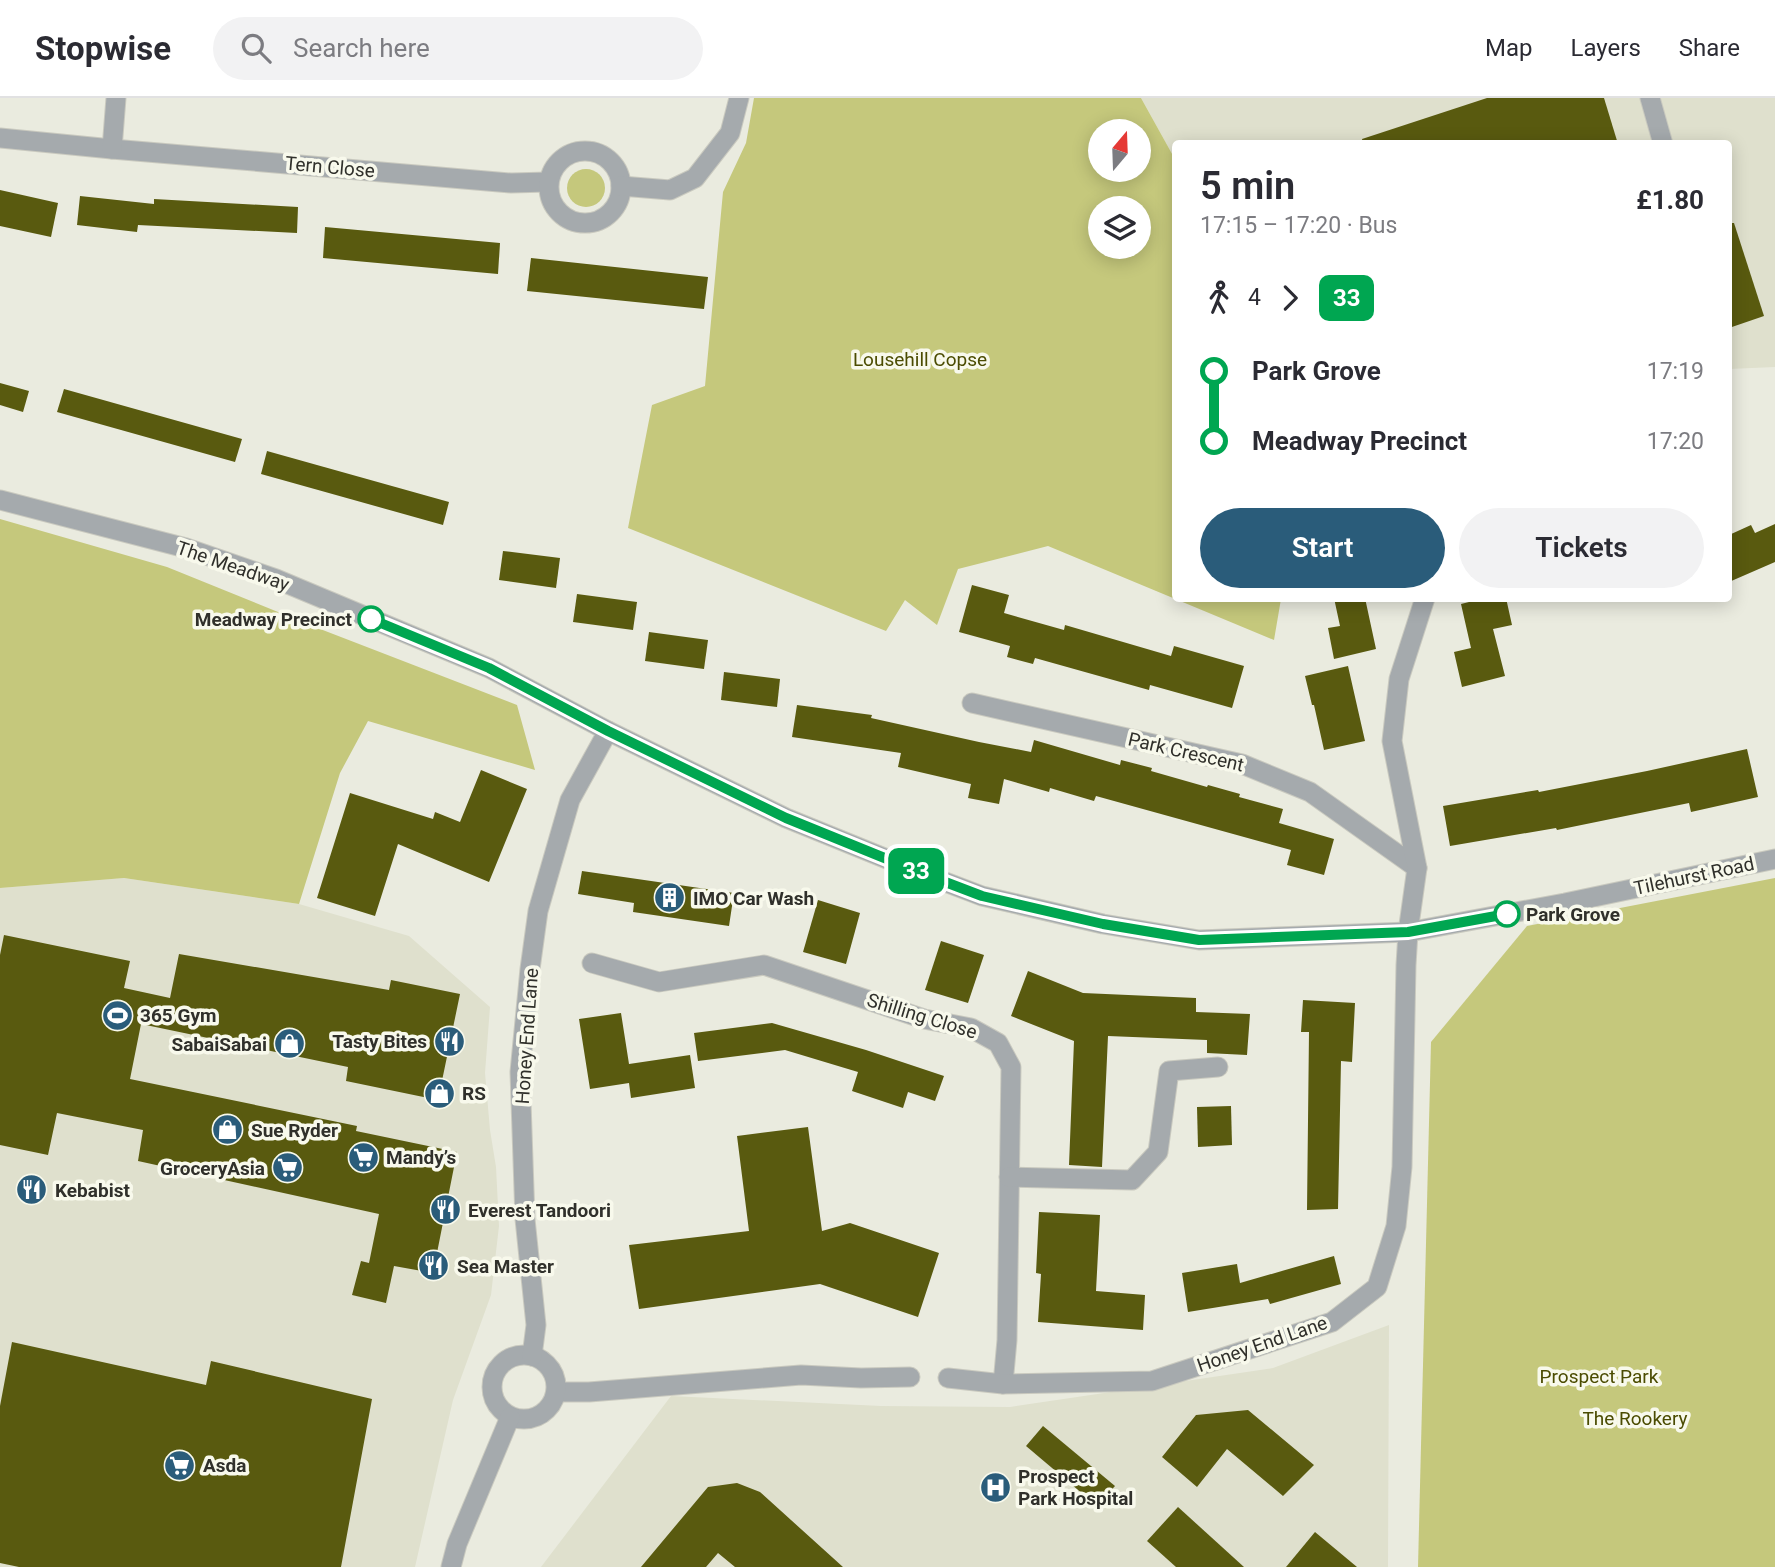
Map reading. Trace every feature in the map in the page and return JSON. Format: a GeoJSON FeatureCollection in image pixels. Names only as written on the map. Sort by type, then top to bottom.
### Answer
{"type":"FeatureCollection","features":[{"type":"Feature","properties":{"kind":"street"},"geometry":{"type":"LineString","coordinates":[[112,149],[116,98]]}},
{"type":"Feature","properties":{"kind":"street"},"geometry":{"type":"LineString","coordinates":[[621,186],[670,190],[695,178],[730,133],[739,98]]}},
{"type":"Feature","properties":{"kind":"street"},"geometry":{"type":"LineString","coordinates":[[1650,98],[1662,140]]}},
{"type":"Feature","properties":{"kind":"street","name":"Tern Close"},"geometry":{"type":"LineString","coordinates":[[0,138],[511,183],[548,182]]}},
{"type":"Feature","properties":{"kind":"street"},"geometry":{"type":"LineString","coordinates":[[580,151],[592,151],[612,164],[619,174],[621,186],[620,199],[614,210],[594,223],[581,224],[560,215],[552,205],[548,182],[559,162],[580,151]]}},
{"type":"Feature","properties":{"kind":"street","name":"The Meadway"},"geometry":{"type":"LineString","coordinates":[[0,500],[186,548],[276,579],[489,668],[608,731]]}},
{"type":"Feature","properties":{"kind":"street"},"geometry":{"type":"LineString","coordinates":[[1408,932],[1417,868],[1392,741],[1399,679],[1424,602]]}},
{"type":"Feature","properties":{"kind":"street","name":"Park Crescent"},"geometry":{"type":"LineString","coordinates":[[972,703],[1242,764],[1310,792],[1417,868]]}},
{"type":"Feature","properties":{"kind":"street","name":"Tilehurst Road"},"geometry":{"type":"LineString","coordinates":[[608,731],[786,818],[982,896],[1103,924],[1199,940],[1408,932],[1565,903],[1775,859]]}},
{"type":"Feature","properties":{"kind":"street","name":"Honey End Lane"},"geometry":{"type":"LineString","coordinates":[[532,1356],[536,1325],[525,1219],[520,1072],[530,969],[538,911],[570,800],[608,731]]}},
{"type":"Feature","properties":{"kind":"street","name":"Honey End Lane"},"geometry":{"type":"LineString","coordinates":[[948,1378],[1003,1384],[1152,1381],[1332,1322],[1377,1287],[1396,1226],[1402,1167],[1402,1068],[1408,932]]}},
{"type":"Feature","properties":{"kind":"street","name":"Shilling Close"},"geometry":{"type":"LineString","coordinates":[[592,963],[659,982],[764,965],[924,1020],[971,1028],[998,1043],[1011,1067],[1007,1340],[1003,1384]]}},
{"type":"Feature","properties":{"kind":"street"},"geometry":{"type":"LineString","coordinates":[[1009,1177],[1132,1180],[1158,1152],[1169,1071],[1218,1067]]}},
{"type":"Feature","properties":{"kind":"street"},"geometry":{"type":"LineString","coordinates":[[532,1356],[541,1360],[553,1373],[556,1392],[554,1401],[547,1410],[530,1420],[519,1420],[501,1411],[491,1392],[492,1382],[495,1371],[511,1357],[532,1356]]}},
{"type":"Feature","properties":{"kind":"street"},"geometry":{"type":"LineString","coordinates":[[556,1392],[589,1392],[801,1375],[910,1377]]}},
{"type":"Feature","properties":{"kind":"street"},"geometry":{"type":"LineString","coordinates":[[451,1567],[457,1544],[510,1417]]}},
{"type":"Feature","properties":{"kind":"shaded area"},"geometry":{"type":"Polygon","coordinates":[[[1141,98],[1775,98],[1775,367],[1732,369],[1732,140],[1172,140],[1172,154],[1141,98]]]}},
{"type":"Feature","properties":{"kind":"shaded area"},"geometry":{"type":"Polygon","coordinates":[[[124,878],[299,904],[409,936],[490,1007],[485,1073],[496,1167],[499,1226],[491,1295],[453,1400],[415,1567],[0,1567],[0,888],[124,878]]]}},
{"type":"Feature","properties":{"kind":"shaded area","name":"Prospect Park Hospital"},"geometry":{"type":"Polygon","coordinates":[[[1389,1325],[1388,1567],[541,1567],[671,1396],[881,1406],[1010,1407],[1273,1368],[1389,1325]]]}},
{"type":"Feature","properties":{"kind":"green space","name":"Lousehill Copse"},"geometry":{"type":"Polygon","coordinates":[[[754,98],[1141,98],[1172,154],[1172,598],[1048,546],[958,569],[937,625],[905,600],[886,631],[628,528],[652,405],[705,386],[723,192],[746,143],[754,98]]]}},
{"type":"Feature","properties":{"kind":"green space"},"geometry":{"type":"Polygon","coordinates":[[[586,169],[600,174],[605,188],[600,202],[586,207],[572,202],[567,188],[572,174],[586,169]]]}},
{"type":"Feature","properties":{"kind":"green space"},"geometry":{"type":"Polygon","coordinates":[[[0,519],[167,567],[517,705],[535,770],[368,721],[340,773],[299,904],[124,878],[0,888],[0,519]]]}},
{"type":"Feature","properties":{"kind":"green space","name":"Lousehill Copse"},"geometry":{"type":"Polygon","coordinates":[[[1183,602],[1280,602],[1274,640],[1183,602]]]}},
{"type":"Feature","properties":{"kind":"green space","name":"Prospect Park"},"geometry":{"type":"Polygon","coordinates":[[[1775,878],[1775,1567],[1418,1567],[1431,1042],[1527,926],[1775,878]]]}},
{"type":"Feature","properties":{"kind":"building"},"geometry":{"type":"Polygon","coordinates":[[[1487,98],[1604,98],[1617,140],[1362,140],[1487,98]]]}},
{"type":"Feature","properties":{"kind":"building"},"geometry":{"type":"Polygon","coordinates":[[[0,190],[58,203],[51,237],[0,226],[0,190]]]}},
{"type":"Feature","properties":{"kind":"building"},"geometry":{"type":"Polygon","coordinates":[[[80,196],[154,204],[154,199],[298,207],[297,233],[138,225],[137,232],[77,225],[80,196]]]}},
{"type":"Feature","properties":{"kind":"building"},"geometry":{"type":"Polygon","coordinates":[[[1732,223],[1734,223],[1764,316],[1732,327],[1732,223]]]}},
{"type":"Feature","properties":{"kind":"building"},"geometry":{"type":"Polygon","coordinates":[[[325,227],[500,243],[498,274],[323,258],[325,227]]]}},
{"type":"Feature","properties":{"kind":"building"},"geometry":{"type":"Polygon","coordinates":[[[531,258],[708,277],[704,309],[527,291],[531,258]]]}},
{"type":"Feature","properties":{"kind":"building"},"geometry":{"type":"Polygon","coordinates":[[[0,383],[29,391],[23,412],[0,405],[0,383]]]}},
{"type":"Feature","properties":{"kind":"building"},"geometry":{"type":"Polygon","coordinates":[[[64,389],[242,439],[235,462],[57,412],[64,389]]]}},
{"type":"Feature","properties":{"kind":"building"},"geometry":{"type":"Polygon","coordinates":[[[267,451],[449,502],[443,525],[261,474],[267,451]]]}},
{"type":"Feature","properties":{"kind":"building"},"geometry":{"type":"Polygon","coordinates":[[[1775,524],[1775,562],[1732,581],[1732,534],[1751,525],[1755,533],[1775,524]]]}},
{"type":"Feature","properties":{"kind":"building"},"geometry":{"type":"Polygon","coordinates":[[[503,551],[560,558],[556,588],[499,580],[503,551]]]}},
{"type":"Feature","properties":{"kind":"building"},"geometry":{"type":"Polygon","coordinates":[[[972,585],[1009,595],[1004,613],[1064,630],[1065,625],[1171,656],[1174,646],[1244,666],[1232,708],[1150,685],[1149,690],[1035,658],[1033,664],[1007,657],[1010,646],[959,632],[972,585]]]}},
{"type":"Feature","properties":{"kind":"building"},"geometry":{"type":"Polygon","coordinates":[[[577,594],[637,602],[633,630],[573,622],[577,594]]]}},
{"type":"Feature","properties":{"kind":"building"},"geometry":{"type":"Polygon","coordinates":[[[1335,602],[1366,602],[1376,649],[1334,659],[1328,628],[1340,626],[1335,602]]]}},
{"type":"Feature","properties":{"kind":"building"},"geometry":{"type":"Polygon","coordinates":[[[1507,602],[1512,625],[1493,629],[1505,676],[1462,687],[1454,652],[1471,648],[1461,604],[1507,602]]]}},
{"type":"Feature","properties":{"kind":"building"},"geometry":{"type":"Polygon","coordinates":[[[649,632],[708,640],[704,669],[645,661],[649,632]]]}},
{"type":"Feature","properties":{"kind":"building"},"geometry":{"type":"Polygon","coordinates":[[[1348,666],[1365,741],[1324,750],[1305,676],[1348,666]]]}},
{"type":"Feature","properties":{"kind":"building"},"geometry":{"type":"Polygon","coordinates":[[[724,672],[780,679],[777,707],[721,700],[724,672]]]}},
{"type":"Feature","properties":{"kind":"building"},"geometry":{"type":"Polygon","coordinates":[[[797,705],[872,715],[871,718],[1031,752],[1034,740],[1120,765],[1121,760],[1152,768],[1151,771],[1240,794],[1239,797],[1283,809],[1279,823],[1334,839],[1324,875],[1287,865],[1291,850],[1096,796],[1094,801],[1050,788],[1049,792],[1004,779],[999,804],[968,798],[971,784],[898,767],[901,753],[792,737],[797,705]]]}},
{"type":"Feature","properties":{"kind":"building"},"geometry":{"type":"Polygon","coordinates":[[[1747,749],[1758,797],[1691,812],[1689,803],[1557,830],[1556,828],[1450,846],[1443,806],[1538,790],[1539,792],[1747,749]]]}},
{"type":"Feature","properties":{"kind":"building"},"geometry":{"type":"Polygon","coordinates":[[[481,770],[527,789],[489,882],[398,844],[375,916],[317,898],[350,793],[433,819],[435,812],[460,822],[481,770]]]}},
{"type":"Feature","properties":{"kind":"building","name":"IMO Car Wash"},"geometry":{"type":"Polygon","coordinates":[[[582,871],[734,893],[729,926],[633,912],[634,903],[578,894],[582,871]]]}},
{"type":"Feature","properties":{"kind":"building"},"geometry":{"type":"Polygon","coordinates":[[[818,900],[860,913],[846,964],[803,952],[818,900]]]}},
{"type":"Feature","properties":{"kind":"building"},"geometry":{"type":"Polygon","coordinates":[[[4,935],[130,961],[124,988],[170,998],[179,954],[389,990],[391,980],[460,994],[438,1100],[346,1081],[348,1067],[141,1024],[130,1079],[357,1126],[356,1131],[457,1152],[433,1273],[394,1266],[386,1303],[352,1295],[361,1261],[369,1263],[379,1214],[138,1161],[143,1130],[57,1113],[48,1155],[0,1145],[0,955],[4,935]]]}},
{"type":"Feature","properties":{"kind":"building"},"geometry":{"type":"Polygon","coordinates":[[[941,941],[984,955],[968,1003],[925,990],[941,941]]]}},
{"type":"Feature","properties":{"kind":"building"},"geometry":{"type":"Polygon","coordinates":[[[1028,971],[1083,993],[1196,998],[1196,1012],[1250,1014],[1247,1055],[1207,1053],[1207,1040],[1108,1036],[1102,1167],[1069,1165],[1074,1041],[1011,1016],[1028,971]]]}},
{"type":"Feature","properties":{"kind":"building"},"geometry":{"type":"Polygon","coordinates":[[[1303,1000],[1355,1003],[1352,1062],[1341,1061],[1338,1209],[1307,1210],[1309,1032],[1301,1032],[1303,1000]]]}},
{"type":"Feature","properties":{"kind":"building"},"geometry":{"type":"Polygon","coordinates":[[[621,1013],[629,1064],[690,1055],[695,1088],[631,1098],[629,1083],[590,1089],[579,1019],[621,1013]]]}},
{"type":"Feature","properties":{"kind":"building"},"geometry":{"type":"Polygon","coordinates":[[[772,1023],[944,1076],[935,1101],[908,1092],[903,1108],[852,1091],[858,1072],[785,1050],[698,1061],[694,1033],[772,1023]]]}},
{"type":"Feature","properties":{"kind":"building"},"geometry":{"type":"Polygon","coordinates":[[[1231,1106],[1232,1145],[1198,1147],[1197,1107],[1231,1106]]]}},
{"type":"Feature","properties":{"kind":"building"},"geometry":{"type":"Polygon","coordinates":[[[808,1127],[822,1231],[850,1223],[939,1253],[918,1317],[820,1284],[639,1309],[629,1245],[749,1231],[737,1136],[808,1127]]]}},
{"type":"Feature","properties":{"kind":"building"},"geometry":{"type":"Polygon","coordinates":[[[1039,1212],[1100,1215],[1096,1291],[1145,1295],[1143,1330],[1038,1322],[1041,1274],[1036,1273],[1039,1212]]]}},
{"type":"Feature","properties":{"kind":"building"},"geometry":{"type":"Polygon","coordinates":[[[1334,1256],[1341,1284],[1270,1304],[1268,1299],[1188,1312],[1182,1273],[1237,1264],[1240,1283],[1334,1256]]]}},
{"type":"Feature","properties":{"kind":"building","name":"Asda"},"geometry":{"type":"Polygon","coordinates":[[[12,1342],[206,1385],[211,1361],[372,1399],[341,1567],[19,1567],[0,1563],[0,1406],[12,1342]]]}},
{"type":"Feature","properties":{"kind":"building"},"geometry":{"type":"Polygon","coordinates":[[[1248,1410],[1314,1465],[1283,1496],[1227,1449],[1197,1487],[1162,1457],[1196,1415],[1248,1410]]]}},
{"type":"Feature","properties":{"kind":"building"},"geometry":{"type":"Polygon","coordinates":[[[1043,1426],[1115,1486],[1097,1506],[1026,1446],[1043,1426]]]}},
{"type":"Feature","properties":{"kind":"building"},"geometry":{"type":"Polygon","coordinates":[[[737,1483],[760,1492],[843,1567],[735,1567],[718,1553],[706,1567],[641,1567],[708,1487],[737,1483]]]}},
{"type":"Feature","properties":{"kind":"building"},"geometry":{"type":"Polygon","coordinates":[[[1178,1507],[1244,1567],[1176,1567],[1147,1541],[1178,1507]]]}},
{"type":"Feature","properties":{"kind":"building"},"geometry":{"type":"Polygon","coordinates":[[[1315,1532],[1357,1567],[1286,1567],[1315,1532]]]}},
{"type":"Feature","properties":{"kind":"bus line","name":"33"},"geometry":{"type":"LineString","coordinates":[[371,619],[489,668],[608,731],[786,818],[982,896],[1103,924],[1199,940],[1408,932],[1507,914]]}},
{"type":"Feature","properties":{"kind":"place","name":"Meadway Precinct"},"geometry":{"type":"Point","coordinates":[371,619]}},
{"type":"Feature","properties":{"kind":"place","name":"IMO Car Wash"},"geometry":{"type":"Point","coordinates":[670,898]}},
{"type":"Feature","properties":{"kind":"place","name":"Park Grove"},"geometry":{"type":"Point","coordinates":[1507,914]}},
{"type":"Feature","properties":{"kind":"place","name":"365 Gym"},"geometry":{"type":"Point","coordinates":[117,1015]}},
{"type":"Feature","properties":{"kind":"place","name":"Tasty Bites"},"geometry":{"type":"Point","coordinates":[450,1041]}},
{"type":"Feature","properties":{"kind":"place","name":"SabaiSabai"},"geometry":{"type":"Point","coordinates":[290,1044]}},
{"type":"Feature","properties":{"kind":"place","name":"RS"},"geometry":{"type":"Point","coordinates":[439,1093]}},
{"type":"Feature","properties":{"kind":"place","name":"Sue Ryder"},"geometry":{"type":"Point","coordinates":[228,1130]}},
{"type":"Feature","properties":{"kind":"place","name":"Mandy’s"},"geometry":{"type":"Point","coordinates":[363,1157]}},
{"type":"Feature","properties":{"kind":"place","name":"GroceryAsia"},"geometry":{"type":"Point","coordinates":[288,1168]}},
{"type":"Feature","properties":{"kind":"place","name":"Kebabist"},"geometry":{"type":"Point","coordinates":[32,1190]}},
{"type":"Feature","properties":{"kind":"place","name":"Everest Tandoori"},"geometry":{"type":"Point","coordinates":[445,1210]}},
{"type":"Feature","properties":{"kind":"place","name":"Sea Master"},"geometry":{"type":"Point","coordinates":[434,1266]}},
{"type":"Feature","properties":{"kind":"place","name":"Asda"},"geometry":{"type":"Point","coordinates":[180,1465]}},
{"type":"Feature","properties":{"kind":"place","name":"Prospect Park Hospital"},"geometry":{"type":"Point","coordinates":[995,1487]}},
{"type":"Feature","properties":{"kind":"park label","name":"The Rookery"},"geometry":{"type":"Point","coordinates":[1635,1418]}}]}
